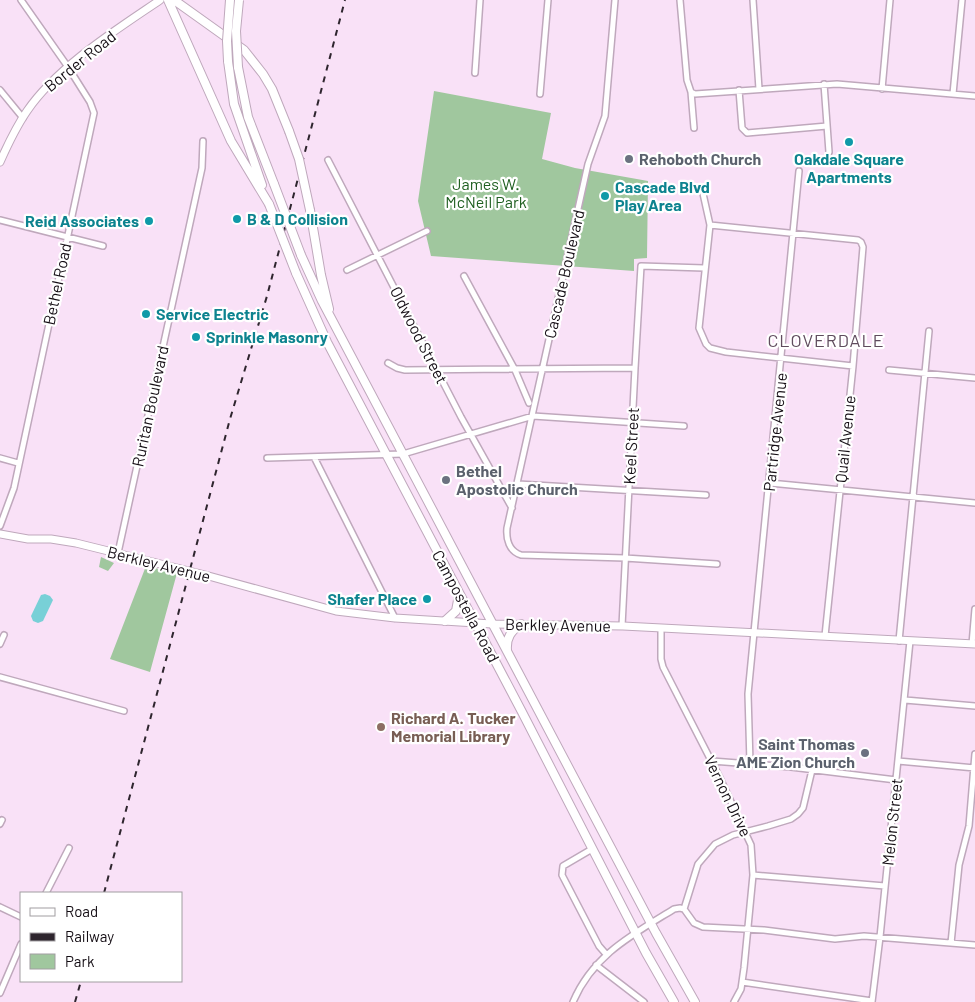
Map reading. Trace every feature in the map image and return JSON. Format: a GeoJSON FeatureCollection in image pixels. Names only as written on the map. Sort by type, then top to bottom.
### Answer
{"type":"FeatureCollection","features":[{"type":"Feature","properties":{"kind":"main road"},"geometry":{"type":"LineString","coordinates":[[168,0],[231,141],[269,204]]}},
{"type":"Feature","properties":{"kind":"main road"},"geometry":{"type":"LineString","coordinates":[[174,0],[244,50],[256,62],[272,89],[299,160],[321,275],[333,323]]}},
{"type":"Feature","properties":{"kind":"main road"},"geometry":{"type":"LineString","coordinates":[[230,0],[227,41],[230,83],[238,117],[269,204]]}},
{"type":"Feature","properties":{"kind":"main road"},"geometry":{"type":"LineString","coordinates":[[240,0],[236,31],[238,67],[248,117],[301,255],[333,323]]}},
{"type":"Feature","properties":{"kind":"main road","name":"Campostella Road"},"geometry":{"type":"LineString","coordinates":[[269,204],[296,273],[327,342],[635,932],[674,1002]]}},
{"type":"Feature","properties":{"kind":"main road","name":"Campostella Road"},"geometry":{"type":"LineString","coordinates":[[333,323],[508,655],[695,1002]]}},
{"type":"Feature","properties":{"kind":"main road"},"geometry":{"type":"LineString","coordinates":[[445,621],[456,611],[459,593]]}},
{"type":"Feature","properties":{"kind":"main road"},"geometry":{"type":"LineString","coordinates":[[508,655],[507,643],[509,636],[521,624]]}},
{"type":"Feature","properties":{"kind":"street","name":"Bethel Road"},"geometry":{"type":"LineString","coordinates":[[0,526],[14,488],[94,113],[90,102],[68,67],[21,0]]}},
{"type":"Feature","properties":{"kind":"street","name":"Border Road"},"geometry":{"type":"LineString","coordinates":[[0,162],[11,138],[40,94],[68,67],[160,0]]}},
{"type":"Feature","properties":{"kind":"street"},"geometry":{"type":"LineString","coordinates":[[475,73],[480,0]]}},
{"type":"Feature","properties":{"kind":"street"},"geometry":{"type":"LineString","coordinates":[[540,94],[548,0]]}},
{"type":"Feature","properties":{"kind":"street","name":"Cascade Boulevard"},"geometry":{"type":"LineString","coordinates":[[615,0],[605,116],[588,164],[506,534],[511,547],[517,554],[530,556],[625,558]]}},
{"type":"Feature","properties":{"kind":"street"},"geometry":{"type":"LineString","coordinates":[[680,0],[687,80],[691,92],[694,128]]}},
{"type":"Feature","properties":{"kind":"street"},"geometry":{"type":"LineString","coordinates":[[752,0],[760,89]]}},
{"type":"Feature","properties":{"kind":"street"},"geometry":{"type":"LineString","coordinates":[[882,89],[890,0]]}},
{"type":"Feature","properties":{"kind":"street"},"geometry":{"type":"LineString","coordinates":[[954,94],[962,0]]}},
{"type":"Feature","properties":{"kind":"street"},"geometry":{"type":"LineString","coordinates":[[824,84],[830,152]]}},
{"type":"Feature","properties":{"kind":"street"},"geometry":{"type":"LineString","coordinates":[[691,92],[695,94],[837,84],[975,96]]}},
{"type":"Feature","properties":{"kind":"street"},"geometry":{"type":"LineString","coordinates":[[0,90],[23,118]]}},
{"type":"Feature","properties":{"kind":"street"},"geometry":{"type":"LineString","coordinates":[[739,90],[742,128],[747,133],[827,126]]}},
{"type":"Feature","properties":{"kind":"street","name":"Ruritan Boulevard"},"geometry":{"type":"LineString","coordinates":[[118,553],[202,168],[204,141]]}},
{"type":"Feature","properties":{"kind":"street","name":"Oldwood Street"},"geometry":{"type":"LineString","coordinates":[[328,160],[461,417],[512,509]]}},
{"type":"Feature","properties":{"kind":"street","name":"Partridge Avenue"},"geometry":{"type":"LineString","coordinates":[[750,763],[748,702],[799,172]]}},
{"type":"Feature","properties":{"kind":"street"},"geometry":{"type":"LineString","coordinates":[[702,189],[710,225],[699,328],[706,344],[718,351],[853,366]]}},
{"type":"Feature","properties":{"kind":"street"},"geometry":{"type":"LineString","coordinates":[[0,220],[103,246]]}},
{"type":"Feature","properties":{"kind":"street"},"geometry":{"type":"LineString","coordinates":[[710,225],[793,233]]}},
{"type":"Feature","properties":{"kind":"street"},"geometry":{"type":"LineString","coordinates":[[347,270],[427,231]]}},
{"type":"Feature","properties":{"kind":"street","name":"Quail Avenue"},"geometry":{"type":"LineString","coordinates":[[793,233],[858,240],[861,242],[863,250],[825,636]]}},
{"type":"Feature","properties":{"kind":"street","name":"Keel Street"},"geometry":{"type":"LineString","coordinates":[[622,626],[634,368],[641,266],[704,268]]}},
{"type":"Feature","properties":{"kind":"street"},"geometry":{"type":"LineString","coordinates":[[464,276],[515,370],[530,403]]}},
{"type":"Feature","properties":{"kind":"street"},"geometry":{"type":"LineString","coordinates":[[899,641],[929,332]]}},
{"type":"Feature","properties":{"kind":"street"},"geometry":{"type":"LineString","coordinates":[[388,363],[400,370],[438,371],[634,368]]}},
{"type":"Feature","properties":{"kind":"street"},"geometry":{"type":"LineString","coordinates":[[889,370],[975,378]]}},
{"type":"Feature","properties":{"kind":"street"},"geometry":{"type":"LineString","coordinates":[[267,458],[387,456],[403,454],[533,416],[684,426]]}},
{"type":"Feature","properties":{"kind":"street"},"geometry":{"type":"LineString","coordinates":[[0,458],[18,463]]}},
{"type":"Feature","properties":{"kind":"street"},"geometry":{"type":"LineString","coordinates":[[314,458],[395,618]]}},
{"type":"Feature","properties":{"kind":"street"},"geometry":{"type":"LineString","coordinates":[[518,484],[706,495]]}},
{"type":"Feature","properties":{"kind":"street"},"geometry":{"type":"LineString","coordinates":[[770,484],[975,503]]}},
{"type":"Feature","properties":{"kind":"street","name":"Berkley Avenue"},"geometry":{"type":"LineString","coordinates":[[0,534],[28,539],[57,540],[118,553],[336,611],[395,618],[492,624],[622,626],[973,644]]}},
{"type":"Feature","properties":{"kind":"street"},"geometry":{"type":"LineString","coordinates":[[625,558],[717,564]]}},
{"type":"Feature","properties":{"kind":"street"},"geometry":{"type":"LineString","coordinates":[[973,644],[975,609]]}},
{"type":"Feature","properties":{"kind":"street","name":"Vernon Drive"},"geometry":{"type":"LineString","coordinates":[[661,628],[661,659],[663,666],[712,760],[752,845],[753,875],[742,982],[741,989],[734,1002]]}},
{"type":"Feature","properties":{"kind":"street"},"geometry":{"type":"LineString","coordinates":[[0,644],[4,635]]}},
{"type":"Feature","properties":{"kind":"street","name":"Melon Street"},"geometry":{"type":"LineString","coordinates":[[872,1001],[910,641]]}},
{"type":"Feature","properties":{"kind":"street"},"geometry":{"type":"LineString","coordinates":[[0,677],[124,710]]}},
{"type":"Feature","properties":{"kind":"street"},"geometry":{"type":"LineString","coordinates":[[905,700],[975,706]]}},
{"type":"Feature","properties":{"kind":"street"},"geometry":{"type":"LineString","coordinates":[[951,943],[959,866],[969,826],[975,754]]}},
{"type":"Feature","properties":{"kind":"street"},"geometry":{"type":"LineString","coordinates":[[712,760],[896,780]]}},
{"type":"Feature","properties":{"kind":"street"},"geometry":{"type":"LineString","coordinates":[[898,761],[974,768]]}},
{"type":"Feature","properties":{"kind":"street"},"geometry":{"type":"LineString","coordinates":[[684,909],[698,864],[720,840],[791,819],[798,814],[802,808],[812,770]]}},
{"type":"Feature","properties":{"kind":"street"},"geometry":{"type":"LineString","coordinates":[[47,892],[69,848]]}},
{"type":"Feature","properties":{"kind":"street"},"geometry":{"type":"LineString","coordinates":[[592,850],[563,866],[561,869],[562,875],[599,946],[606,954]]}},
{"type":"Feature","properties":{"kind":"street"},"geometry":{"type":"LineString","coordinates":[[753,875],[885,886]]}},
{"type":"Feature","properties":{"kind":"street"},"geometry":{"type":"LineString","coordinates":[[0,907],[20,917]]}},
{"type":"Feature","properties":{"kind":"street"},"geometry":{"type":"LineString","coordinates":[[573,1002],[580,986],[606,954],[635,932],[677,908],[684,909],[694,923],[703,927],[748,929],[834,939],[864,936],[975,945]]}},
{"type":"Feature","properties":{"kind":"street"},"geometry":{"type":"LineString","coordinates":[[0,993],[20,946]]}},
{"type":"Feature","properties":{"kind":"street"},"geometry":{"type":"LineString","coordinates":[[596,965],[644,1002]]}},
{"type":"Feature","properties":{"kind":"street"},"geometry":{"type":"LineString","coordinates":[[742,982],[872,1001]]}},
{"type":"Feature","properties":{"kind":"green space","name":"James W. McNeil Park"},"geometry":{"type":"Polygon","coordinates":[[[434,91],[551,113],[542,159],[575,168],[648,181],[647,258],[634,259],[634,271],[431,256],[418,201],[434,91]]]}},
{"type":"Feature","properties":{"kind":"green space"},"geometry":{"type":"Polygon","coordinates":[[[101,557],[114,563],[108,571],[99,567],[101,557]]]}},
{"type":"Feature","properties":{"kind":"green space"},"geometry":{"type":"Polygon","coordinates":[[[146,566],[177,573],[150,672],[110,659],[146,566]]]}},
{"type":"Feature","properties":{"kind":"water"},"geometry":{"type":"Polygon","coordinates":[[[45,594],[53,600],[43,621],[38,623],[33,621],[31,616],[41,595],[45,594]]]}},
{"type":"Feature","properties":{"kind":"railway"},"geometry":{"type":"LineString","coordinates":[[104,892],[230,419],[267,296],[345,0]]}},
{"type":"Feature","properties":{"kind":"railway"},"geometry":{"type":"LineString","coordinates":[[75,1002],[81,982]]}},
{"type":"Feature","properties":{"kind":"place","name":"Oakdale Square Apartments"},"geometry":{"type":"Point","coordinates":[849,142]}},
{"type":"Feature","properties":{"kind":"place","name":"Rehoboth Church"},"geometry":{"type":"Point","coordinates":[629,159]}},
{"type":"Feature","properties":{"kind":"place","name":"Cascade Blvd Play Area"},"geometry":{"type":"Point","coordinates":[605,196]}},
{"type":"Feature","properties":{"kind":"place","name":"B & D Collision"},"geometry":{"type":"Point","coordinates":[237,219]}},
{"type":"Feature","properties":{"kind":"place","name":"Reid Associates"},"geometry":{"type":"Point","coordinates":[149,221]}},
{"type":"Feature","properties":{"kind":"place","name":"Service Electric"},"geometry":{"type":"Point","coordinates":[146,314]}},
{"type":"Feature","properties":{"kind":"place","name":"Sprinkle Masonry"},"geometry":{"type":"Point","coordinates":[196,337]}},
{"type":"Feature","properties":{"kind":"place","name":"Bethel Apostolic Church"},"geometry":{"type":"Point","coordinates":[446,480]}},
{"type":"Feature","properties":{"kind":"place","name":"Shafer Place"},"geometry":{"type":"Point","coordinates":[427,599]}},
{"type":"Feature","properties":{"kind":"place","name":"Richard A. Tucker Memorial Library"},"geometry":{"type":"Point","coordinates":[381,727]}},
{"type":"Feature","properties":{"kind":"place","name":"Saint Thomas AME Zion Church"},"geometry":{"type":"Point","coordinates":[865,753]}},
{"type":"Feature","properties":{"kind":"district","name":"CLOVERDALE"},"geometry":{"type":"Point","coordinates":[826,341]}}]}
